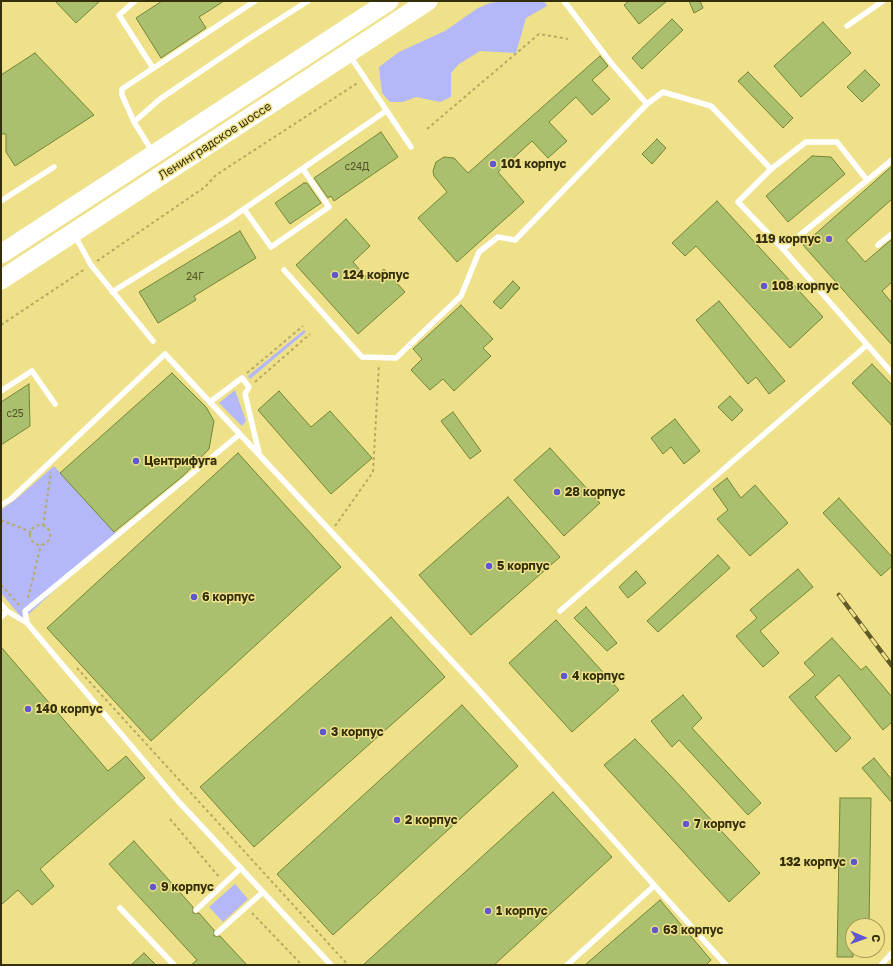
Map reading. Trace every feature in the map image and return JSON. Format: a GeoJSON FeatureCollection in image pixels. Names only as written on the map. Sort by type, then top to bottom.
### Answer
{"type":"FeatureCollection","features":[{"type":"Feature","properties":{"kind":"highway","name":"Ленинградское шоссе"},"geometry":{"type":"LineString","coordinates":[[1,254],[389,1]]}},
{"type":"Feature","properties":{"kind":"highway","name":"Ленинградское шоссе"},"geometry":{"type":"LineString","coordinates":[[1,280],[428,1]]}},
{"type":"Feature","properties":{"kind":"lane"},"geometry":{"type":"LineString","coordinates":[[135,1],[120,15],[153,68]]}},
{"type":"Feature","properties":{"kind":"lane"},"geometry":{"type":"LineString","coordinates":[[154,154],[134,122],[122,95],[122,89],[255,1]]}},
{"type":"Feature","properties":{"kind":"lane"},"geometry":{"type":"LineString","coordinates":[[134,122],[160,98],[308,1]]}},
{"type":"Feature","properties":{"kind":"lane"},"geometry":{"type":"LineString","coordinates":[[564,1],[612,64],[647,104]]}},
{"type":"Feature","properties":{"kind":"lane"},"geometry":{"type":"LineString","coordinates":[[847,26],[883,1]]}},
{"type":"Feature","properties":{"kind":"lane"},"geometry":{"type":"LineString","coordinates":[[348,53],[410,147]]}},
{"type":"Feature","properties":{"kind":"lane"},"geometry":{"type":"LineString","coordinates":[[284,270],[362,357],[396,358],[461,296],[479,252],[498,237],[515,240],[647,104],[663,92],[711,106],[771,169]]}},
{"type":"Feature","properties":{"kind":"lane"},"geometry":{"type":"LineString","coordinates":[[112,292],[244,209],[386,111]]}},
{"type":"Feature","properties":{"kind":"lane"},"geometry":{"type":"LineString","coordinates":[[867,180],[837,142],[806,142],[771,169],[738,202],[783,249],[892,372]]}},
{"type":"Feature","properties":{"kind":"lane"},"geometry":{"type":"LineString","coordinates":[[783,249],[892,160]]}},
{"type":"Feature","properties":{"kind":"lane"},"geometry":{"type":"LineString","coordinates":[[1,201],[54,167]]}},
{"type":"Feature","properties":{"kind":"lane"},"geometry":{"type":"LineString","coordinates":[[244,209],[271,247],[329,207],[303,169]]}},
{"type":"Feature","properties":{"kind":"lane"},"geometry":{"type":"LineString","coordinates":[[73,234],[91,265],[153,341]]}},
{"type":"Feature","properties":{"kind":"lane"},"geometry":{"type":"LineString","coordinates":[[878,245],[892,234]]}},
{"type":"Feature","properties":{"kind":"lane"},"geometry":{"type":"LineString","coordinates":[[560,611],[867,345]]}},
{"type":"Feature","properties":{"kind":"lane"},"geometry":{"type":"LineString","coordinates":[[1,505],[11,499],[165,354],[477,688],[726,965]]}},
{"type":"Feature","properties":{"kind":"lane"},"geometry":{"type":"LineString","coordinates":[[1,391],[32,371],[56,404]]}},
{"type":"Feature","properties":{"kind":"lane"},"geometry":{"type":"LineString","coordinates":[[210,402],[242,378],[249,387],[245,394],[259,455]]}},
{"type":"Feature","properties":{"kind":"lane"},"geometry":{"type":"LineString","coordinates":[[27,623],[25,611],[240,434]]}},
{"type":"Feature","properties":{"kind":"lane"},"geometry":{"type":"LineString","coordinates":[[1,604],[7,611],[27,623],[178,801],[331,965]]}},
{"type":"Feature","properties":{"kind":"lane"},"geometry":{"type":"LineString","coordinates":[[1,617],[7,611]]}},
{"type":"Feature","properties":{"kind":"lane"},"geometry":{"type":"LineString","coordinates":[[196,910],[241,868]]}},
{"type":"Feature","properties":{"kind":"lane"},"geometry":{"type":"LineString","coordinates":[[567,965],[654,886]]}},
{"type":"Feature","properties":{"kind":"lane"},"geometry":{"type":"LineString","coordinates":[[217,933],[247,908],[263,892]]}},
{"type":"Feature","properties":{"kind":"lane"},"geometry":{"type":"LineString","coordinates":[[120,908],[174,965]]}},
{"type":"Feature","properties":{"kind":"lane"},"geometry":{"type":"LineString","coordinates":[[881,965],[892,953]]}},
{"type":"Feature","properties":{"kind":"path"},"geometry":{"type":"LineString","coordinates":[[427,129],[539,34],[568,39]]}},
{"type":"Feature","properties":{"kind":"path"},"geometry":{"type":"LineString","coordinates":[[1,325],[205,187],[216,175],[364,78]]}},
{"type":"Feature","properties":{"kind":"path"},"geometry":{"type":"LineString","coordinates":[[242,378],[303,326]]}},
{"type":"Feature","properties":{"kind":"path"},"geometry":{"type":"LineString","coordinates":[[249,387],[310,334]]}},
{"type":"Feature","properties":{"kind":"path"},"geometry":{"type":"LineString","coordinates":[[331,531],[373,472],[379,357]]}},
{"type":"Feature","properties":{"kind":"path"},"geometry":{"type":"LineString","coordinates":[[43,526],[53,459]]}},
{"type":"Feature","properties":{"kind":"path"},"geometry":{"type":"LineString","coordinates":[[1,520],[31,532]]}},
{"type":"Feature","properties":{"kind":"path"},"geometry":{"type":"LineString","coordinates":[[37,526],[43,526],[47,529],[50,536],[47,542],[41,545],[34,543],[31,540],[31,532],[37,526]]}},
{"type":"Feature","properties":{"kind":"path"},"geometry":{"type":"LineString","coordinates":[[25,611],[41,545]]}},
{"type":"Feature","properties":{"kind":"path"},"geometry":{"type":"LineString","coordinates":[[1,585],[25,611]]}},
{"type":"Feature","properties":{"kind":"path"},"geometry":{"type":"LineString","coordinates":[[73,664],[348,965]]}},
{"type":"Feature","properties":{"kind":"path"},"geometry":{"type":"LineString","coordinates":[[170,819],[225,884]]}},
{"type":"Feature","properties":{"kind":"path"},"geometry":{"type":"LineString","coordinates":[[247,908],[302,965]]}},
{"type":"Feature","properties":{"kind":"shaded area"},"geometry":{"type":"Polygon","coordinates":[[[503,1],[544,1],[547,6],[526,18],[516,53],[480,51],[459,64],[451,73],[451,97],[440,102],[416,97],[403,102],[390,102],[382,93],[379,67],[399,52],[445,31],[478,8],[490,3],[503,1]]]}},
{"type":"Feature","properties":{"kind":"shaded area"},"geometry":{"type":"Polygon","coordinates":[[[304,330],[306,332],[250,379],[248,376],[304,330]]]}},
{"type":"Feature","properties":{"kind":"shaded area"},"geometry":{"type":"Polygon","coordinates":[[[235,390],[246,421],[242,426],[219,403],[235,390]]]}},
{"type":"Feature","properties":{"kind":"shaded area"},"geometry":{"type":"Polygon","coordinates":[[[54,466],[116,533],[29,614],[22,618],[1,593],[1,510],[15,500],[54,466]]]}},
{"type":"Feature","properties":{"kind":"shaded area"},"geometry":{"type":"Polygon","coordinates":[[[235,884],[248,899],[223,922],[209,907],[235,884]]]}},
{"type":"Feature","properties":{"kind":"building"},"geometry":{"type":"Polygon","coordinates":[[[55,1],[100,1],[76,23],[55,1]]]}},
{"type":"Feature","properties":{"kind":"building"},"geometry":{"type":"Polygon","coordinates":[[[162,1],[224,1],[199,17],[206,28],[161,58],[136,18],[162,1]]]}},
{"type":"Feature","properties":{"kind":"building"},"geometry":{"type":"Polygon","coordinates":[[[629,1],[667,1],[639,24],[624,5],[629,1]]]}},
{"type":"Feature","properties":{"kind":"building"},"geometry":{"type":"Polygon","coordinates":[[[689,1],[700,1],[703,8],[694,13],[689,1]]]}},
{"type":"Feature","properties":{"kind":"building"},"geometry":{"type":"Polygon","coordinates":[[[672,19],[683,30],[642,69],[632,58],[672,19]]]}},
{"type":"Feature","properties":{"kind":"building"},"geometry":{"type":"Polygon","coordinates":[[[823,22],[851,53],[801,97],[774,66],[823,22]]]}},
{"type":"Feature","properties":{"kind":"building"},"geometry":{"type":"Polygon","coordinates":[[[35,53],[94,115],[15,166],[6,152],[6,134],[1,134],[1,75],[35,53]]]}},
{"type":"Feature","properties":{"kind":"building","name":"101 корпус"},"geometry":{"type":"Polygon","coordinates":[[[600,56],[608,66],[592,80],[610,99],[592,115],[576,97],[549,122],[567,141],[548,158],[532,141],[498,172],[524,202],[457,262],[418,218],[447,192],[434,176],[433,171],[436,162],[444,157],[454,158],[468,173],[600,56]]]}},
{"type":"Feature","properties":{"kind":"building"},"geometry":{"type":"Polygon","coordinates":[[[865,70],[880,85],[862,102],[847,87],[865,70]]]}},
{"type":"Feature","properties":{"kind":"building"},"geometry":{"type":"Polygon","coordinates":[[[748,72],[793,118],[783,128],[738,81],[748,72]]]}},
{"type":"Feature","properties":{"kind":"building"},"geometry":{"type":"Polygon","coordinates":[[[381,132],[398,157],[334,201],[331,196],[328,198],[314,178],[381,132]]]}},
{"type":"Feature","properties":{"kind":"building"},"geometry":{"type":"Polygon","coordinates":[[[657,139],[666,148],[652,164],[642,154],[657,139]]]}},
{"type":"Feature","properties":{"kind":"building"},"geometry":{"type":"Polygon","coordinates":[[[812,156],[831,157],[845,174],[788,222],[766,196],[812,156]]]}},
{"type":"Feature","properties":{"kind":"building","name":"119 корпус"},"geometry":{"type":"Polygon","coordinates":[[[892,166],[892,199],[846,240],[865,262],[892,239],[892,282],[882,291],[892,303],[892,345],[803,245],[892,166]]]}},
{"type":"Feature","properties":{"kind":"building"},"geometry":{"type":"Polygon","coordinates":[[[304,183],[307,183],[321,203],[290,224],[275,203],[304,183]]]}},
{"type":"Feature","properties":{"kind":"building","name":"108 корпус"},"geometry":{"type":"Polygon","coordinates":[[[717,201],[823,317],[790,348],[696,246],[685,256],[672,243],[717,201]]]}},
{"type":"Feature","properties":{"kind":"building","name":"124 корпус"},"geometry":{"type":"Polygon","coordinates":[[[346,219],[370,246],[353,262],[370,281],[384,269],[405,292],[358,334],[296,265],[346,219]]]}},
{"type":"Feature","properties":{"kind":"building"},"geometry":{"type":"Polygon","coordinates":[[[240,231],[256,258],[194,296],[196,300],[158,323],[139,292],[240,231]]]}},
{"type":"Feature","properties":{"kind":"building"},"geometry":{"type":"Polygon","coordinates":[[[513,281],[520,288],[501,309],[493,302],[513,281]]]}},
{"type":"Feature","properties":{"kind":"building"},"geometry":{"type":"Polygon","coordinates":[[[719,301],[785,381],[769,394],[756,377],[748,384],[696,320],[719,301]]]}},
{"type":"Feature","properties":{"kind":"building"},"geometry":{"type":"Polygon","coordinates":[[[461,305],[493,339],[483,348],[491,356],[454,391],[443,379],[430,390],[411,370],[422,359],[413,349],[461,305]]]}},
{"type":"Feature","properties":{"kind":"building"},"geometry":{"type":"Polygon","coordinates":[[[872,364],[892,385],[892,426],[852,383],[872,364]]]}},
{"type":"Feature","properties":{"kind":"building","name":"Центрифуга"},"geometry":{"type":"Polygon","coordinates":[[[172,373],[206,407],[214,421],[209,449],[183,476],[114,532],[60,473],[172,373]]]}},
{"type":"Feature","properties":{"kind":"building"},"geometry":{"type":"Polygon","coordinates":[[[29,384],[30,426],[1,445],[1,402],[29,384]]]}},
{"type":"Feature","properties":{"kind":"building"},"geometry":{"type":"Polygon","coordinates":[[[279,391],[311,427],[330,411],[372,458],[331,494],[258,410],[279,391]]]}},
{"type":"Feature","properties":{"kind":"building"},"geometry":{"type":"Polygon","coordinates":[[[730,396],[743,410],[732,421],[718,407],[730,396]]]}},
{"type":"Feature","properties":{"kind":"building"},"geometry":{"type":"Polygon","coordinates":[[[453,412],[481,451],[470,459],[441,421],[453,412]]]}},
{"type":"Feature","properties":{"kind":"building"},"geometry":{"type":"Polygon","coordinates":[[[675,419],[700,451],[684,464],[671,447],[663,454],[651,438],[675,419]]]}},
{"type":"Feature","properties":{"kind":"building","name":"28 корпус"},"geometry":{"type":"Polygon","coordinates":[[[550,448],[600,503],[564,536],[514,480],[550,448]]]}},
{"type":"Feature","properties":{"kind":"building","name":"6 корпус"},"geometry":{"type":"Polygon","coordinates":[[[238,453],[341,567],[151,741],[47,628],[238,453]]]}},
{"type":"Feature","properties":{"kind":"building"},"geometry":{"type":"Polygon","coordinates":[[[727,478],[741,498],[755,485],[788,523],[750,556],[717,519],[728,510],[713,489],[727,478]]]}},
{"type":"Feature","properties":{"kind":"building","name":"5 корпус"},"geometry":{"type":"Polygon","coordinates":[[[508,497],[560,557],[471,635],[419,575],[508,497]]]}},
{"type":"Feature","properties":{"kind":"building"},"geometry":{"type":"Polygon","coordinates":[[[839,498],[892,557],[892,566],[881,576],[823,513],[839,498]]]}},
{"type":"Feature","properties":{"kind":"building"},"geometry":{"type":"Polygon","coordinates":[[[718,555],[730,568],[658,632],[647,621],[718,555]]]}},
{"type":"Feature","properties":{"kind":"building"},"geometry":{"type":"Polygon","coordinates":[[[798,569],[813,587],[760,631],[779,653],[763,667],[736,636],[757,618],[750,610],[798,569]]]}},
{"type":"Feature","properties":{"kind":"building"},"geometry":{"type":"Polygon","coordinates":[[[636,571],[646,583],[628,598],[619,587],[636,571]]]}},
{"type":"Feature","properties":{"kind":"building"},"geometry":{"type":"Polygon","coordinates":[[[586,607],[617,643],[607,651],[574,618],[586,607]]]}},
{"type":"Feature","properties":{"kind":"building","name":"3 корпус"},"geometry":{"type":"Polygon","coordinates":[[[391,617],[445,677],[254,847],[200,787],[391,617]]]}},
{"type":"Feature","properties":{"kind":"building","name":"4 корпус"},"geometry":{"type":"Polygon","coordinates":[[[556,620],[619,690],[572,732],[509,663],[556,620]]]}},
{"type":"Feature","properties":{"kind":"building"},"geometry":{"type":"Polygon","coordinates":[[[832,638],[861,670],[866,666],[892,697],[892,722],[883,730],[839,675],[815,697],[851,738],[836,752],[789,697],[815,675],[804,663],[832,638]]]}},
{"type":"Feature","properties":{"kind":"building","name":"140 корпус"},"geometry":{"type":"Polygon","coordinates":[[[1,647],[108,771],[126,756],[145,778],[40,869],[54,886],[32,905],[18,890],[1,905],[1,647]]]}},
{"type":"Feature","properties":{"kind":"building"},"geometry":{"type":"Polygon","coordinates":[[[683,695],[702,718],[692,728],[761,803],[748,815],[679,740],[672,747],[651,721],[683,695]]]}},
{"type":"Feature","properties":{"kind":"building","name":"2 корпус"},"geometry":{"type":"Polygon","coordinates":[[[462,705],[518,766],[333,935],[277,874],[462,705]]]}},
{"type":"Feature","properties":{"kind":"building","name":"7 корпус"},"geometry":{"type":"Polygon","coordinates":[[[635,739],[760,873],[729,902],[604,765],[635,739]]]}},
{"type":"Feature","properties":{"kind":"building"},"geometry":{"type":"Polygon","coordinates":[[[874,758],[892,780],[892,803],[862,768],[874,758]]]}},
{"type":"Feature","properties":{"kind":"building","name":"1 корпус"},"geometry":{"type":"Polygon","coordinates":[[[553,792],[612,857],[494,965],[363,965],[553,792]]]}},
{"type":"Feature","properties":{"kind":"building","name":"132 корпус"},"geometry":{"type":"Polygon","coordinates":[[[840,798],[871,798],[869,918],[845,918],[845,957],[837,957],[840,798]]]}},
{"type":"Feature","properties":{"kind":"building","name":"9 корпус"},"geometry":{"type":"Polygon","coordinates":[[[134,841],[193,907],[193,913],[199,913],[214,930],[214,936],[220,936],[247,965],[191,965],[197,960],[109,864],[134,841]]]}},
{"type":"Feature","properties":{"kind":"building","name":"63 корпус"},"geometry":{"type":"Polygon","coordinates":[[[660,900],[711,960],[706,965],[585,965],[660,900]]]}},
{"type":"Feature","properties":{"kind":"building"},"geometry":{"type":"Polygon","coordinates":[[[144,953],[156,965],[131,965],[144,953]]]}},
{"type":"Feature","properties":{"kind":"railway"},"geometry":{"type":"LineString","coordinates":[[839,595],[892,666]]}},
{"type":"Feature","properties":{"kind":"place","name":"101 корпус"},"geometry":{"type":"Point","coordinates":[493,164]}},
{"type":"Feature","properties":{"kind":"place","name":"119 корпус"},"geometry":{"type":"Point","coordinates":[829,239]}},
{"type":"Feature","properties":{"kind":"place","name":"124 корпус"},"geometry":{"type":"Point","coordinates":[335,275]}},
{"type":"Feature","properties":{"kind":"place","name":"108 корпус"},"geometry":{"type":"Point","coordinates":[764,286]}},
{"type":"Feature","properties":{"kind":"place","name":"Центрифуга"},"geometry":{"type":"Point","coordinates":[136,461]}},
{"type":"Feature","properties":{"kind":"place","name":"28 корпус"},"geometry":{"type":"Point","coordinates":[557,492]}},
{"type":"Feature","properties":{"kind":"place","name":"5 корпус"},"geometry":{"type":"Point","coordinates":[489,566]}},
{"type":"Feature","properties":{"kind":"place","name":"6 корпус"},"geometry":{"type":"Point","coordinates":[194,597]}},
{"type":"Feature","properties":{"kind":"place","name":"4 корпус"},"geometry":{"type":"Point","coordinates":[564,676]}},
{"type":"Feature","properties":{"kind":"place","name":"140 корпус"},"geometry":{"type":"Point","coordinates":[28,709]}},
{"type":"Feature","properties":{"kind":"place","name":"3 корпус"},"geometry":{"type":"Point","coordinates":[323,732]}},
{"type":"Feature","properties":{"kind":"place","name":"2 корпус"},"geometry":{"type":"Point","coordinates":[397,820]}},
{"type":"Feature","properties":{"kind":"place","name":"7 корпус"},"geometry":{"type":"Point","coordinates":[686,824]}},
{"type":"Feature","properties":{"kind":"place","name":"132 корпус"},"geometry":{"type":"Point","coordinates":[854,862]}},
{"type":"Feature","properties":{"kind":"place","name":"9 корпус"},"geometry":{"type":"Point","coordinates":[153,887]}},
{"type":"Feature","properties":{"kind":"place","name":"1 корпус"},"geometry":{"type":"Point","coordinates":[488,911]}},
{"type":"Feature","properties":{"kind":"place","name":"63 корпус"},"geometry":{"type":"Point","coordinates":[655,930]}}]}
